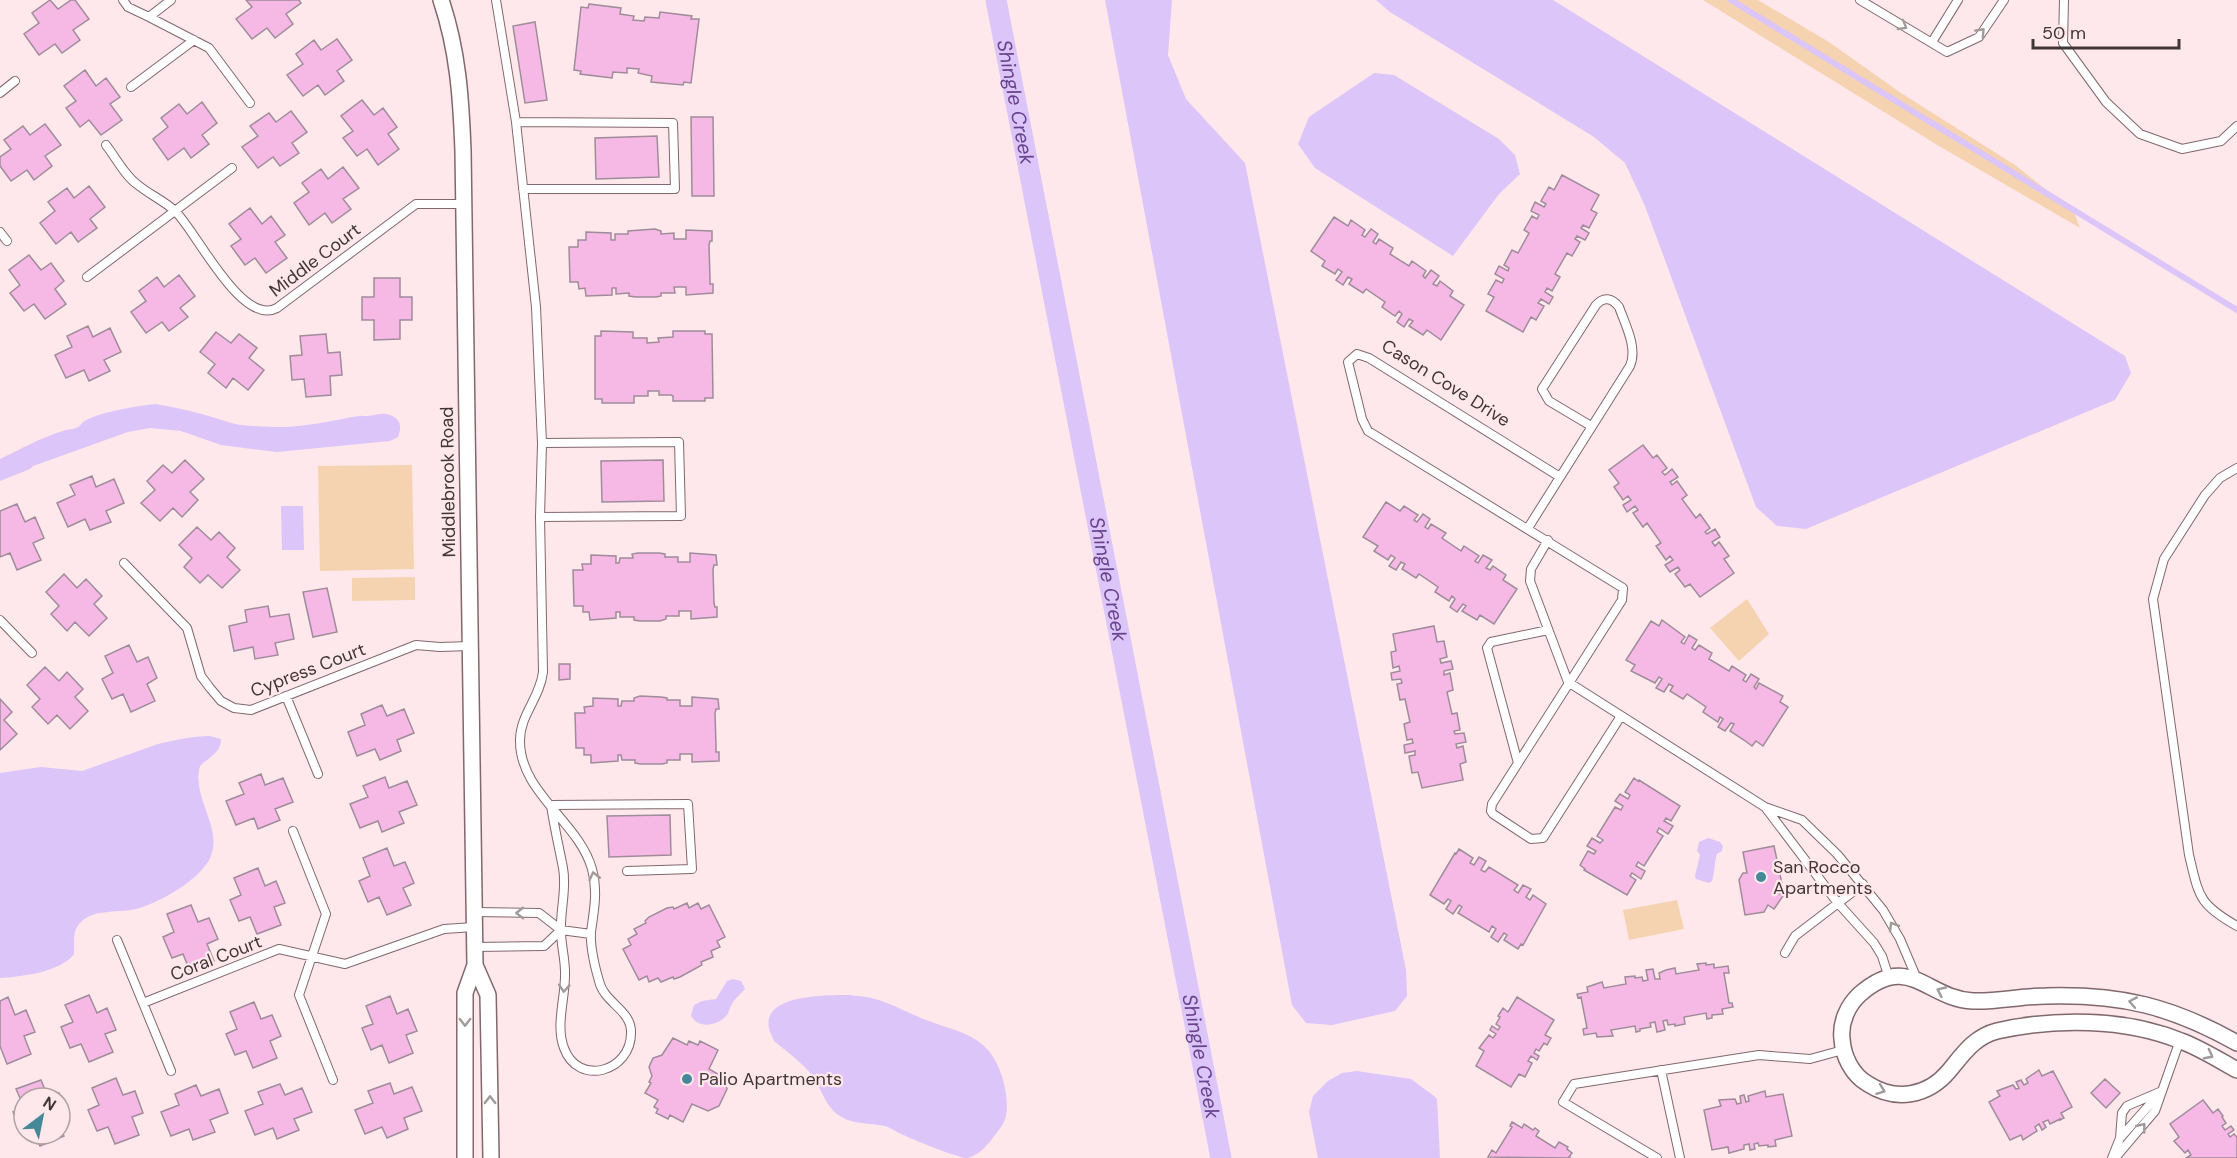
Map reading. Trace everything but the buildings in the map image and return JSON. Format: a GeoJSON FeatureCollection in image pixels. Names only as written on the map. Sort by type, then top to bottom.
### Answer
{"type":"FeatureCollection","features":[{"type":"Feature","properties":{"kind":"street","name":"Middlebrook Road"},"geometry":{"type":"LineString","coordinates":[[441,0],[452,40],[460,85],[464,204],[475,947],[475,965],[465,993],[465,1158]]}},
{"type":"Feature","properties":{"kind":"street","name":"Middlebrook Road"},"geometry":{"type":"LineString","coordinates":[[475,965],[488,995],[491,1158]]}},
{"type":"Feature","properties":{"kind":"street"},"geometry":{"type":"LineString","coordinates":[[2237,1042],[2189,1018],[2156,1006],[2123,1000],[2066,996],[1971,1001],[1940,991],[1917,979],[1898,976],[1868,987],[1855,999],[1846,1014],[1841,1032],[1843,1050],[1851,1068],[1864,1083],[1882,1093],[1905,1095],[1923,1091],[1938,1082],[1972,1043],[1996,1032],[2070,1021],[2115,1025],[2180,1040],[2237,1070]]}},
{"type":"Feature","properties":{"kind":"lane"},"geometry":{"type":"LineString","coordinates":[[123,0],[128,7],[210,48],[250,103]]}},
{"type":"Feature","properties":{"kind":"lane"},"geometry":{"type":"LineString","coordinates":[[149,17],[171,0]]}},
{"type":"Feature","properties":{"kind":"lane"},"geometry":{"type":"LineString","coordinates":[[496,0],[516,122],[536,307],[542,443],[540,517],[542,686],[524,721],[520,740],[534,784],[551,805],[578,841],[591,866],[596,885],[596,909],[591,934],[602,990],[607,999],[619,1008],[632,1030],[626,1054],[615,1066],[607,1070],[585,1069],[573,1063],[561,1041],[565,972],[561,930],[564,893],[563,868],[551,805]]}},
{"type":"Feature","properties":{"kind":"lane"},"geometry":{"type":"LineString","coordinates":[[1860,0],[1947,52],[1979,37],[2004,0]]}},
{"type":"Feature","properties":{"kind":"lane"},"geometry":{"type":"LineString","coordinates":[[1932,42],[1958,0]]}},
{"type":"Feature","properties":{"kind":"lane"},"geometry":{"type":"LineString","coordinates":[[2064,0],[2063,43],[2106,102],[2140,134],[2182,149],[2221,141],[2237,126]]}},
{"type":"Feature","properties":{"kind":"lane"},"geometry":{"type":"LineString","coordinates":[[130,87],[194,40]]}},
{"type":"Feature","properties":{"kind":"lane"},"geometry":{"type":"LineString","coordinates":[[0,93],[15,81]]}},
{"type":"Feature","properties":{"kind":"lane"},"geometry":{"type":"LineString","coordinates":[[516,122],[673,123],[675,189],[523,189]]}},
{"type":"Feature","properties":{"kind":"lane","name":"Middle Court"},"geometry":{"type":"LineString","coordinates":[[106,145],[135,184],[176,212],[240,298],[262,312],[270,312],[416,204],[464,204]]}},
{"type":"Feature","properties":{"kind":"lane"},"geometry":{"type":"LineString","coordinates":[[87,277],[232,168]]}},
{"type":"Feature","properties":{"kind":"lane"},"geometry":{"type":"LineString","coordinates":[[0,232],[7,241]]}},
{"type":"Feature","properties":{"kind":"lane"},"geometry":{"type":"LineString","coordinates":[[1528,528],[1633,359],[1632,347],[1619,307],[1612,300],[1607,299],[1600,300],[1596,304],[1542,390],[1549,401],[1591,426]]}},
{"type":"Feature","properties":{"kind":"lane","name":"Cason Cove Drive"},"geometry":{"type":"LineString","coordinates":[[1560,477],[1369,358],[1357,354],[1350,359],[1348,364],[1366,429],[1619,584],[1624,592],[1622,600],[1492,804],[1491,811],[1495,817],[1531,839],[1540,839],[1545,836],[1621,716]]}},
{"type":"Feature","properties":{"kind":"lane"},"geometry":{"type":"LineString","coordinates":[[540,517],[681,516],[678,442],[542,443]]}},
{"type":"Feature","properties":{"kind":"lane"},"geometry":{"type":"LineString","coordinates":[[2237,468],[2220,478],[2205,495],[2164,559],[2153,599],[2189,855],[2198,892],[2210,909],[2237,926]]}},
{"type":"Feature","properties":{"kind":"lane"},"geometry":{"type":"LineString","coordinates":[[1548,540],[1535,560],[1530,578],[1531,586],[1568,682],[1765,807],[1802,820],[1837,854],[1883,910],[1900,939],[1917,979]]}},
{"type":"Feature","properties":{"kind":"lane","name":"Cypress Court"},"geometry":{"type":"LineString","coordinates":[[124,563],[187,628],[201,676],[221,701],[234,708],[251,710],[416,645],[470,646]]}},
{"type":"Feature","properties":{"kind":"lane"},"geometry":{"type":"LineString","coordinates":[[0,620],[32,653]]}},
{"type":"Feature","properties":{"kind":"lane"},"geometry":{"type":"LineString","coordinates":[[1518,763],[1487,648],[1491,642],[1548,630]]}},
{"type":"Feature","properties":{"kind":"lane"},"geometry":{"type":"LineString","coordinates":[[286,696],[318,774]]}},
{"type":"Feature","properties":{"kind":"lane"},"geometry":{"type":"LineString","coordinates":[[551,805],[688,804],[692,869],[627,871]]}},
{"type":"Feature","properties":{"kind":"lane"},"geometry":{"type":"LineString","coordinates":[[1765,807],[1837,902],[1874,943],[1882,956],[1889,978]]}},
{"type":"Feature","properties":{"kind":"lane"},"geometry":{"type":"LineString","coordinates":[[292,831],[326,914],[299,994],[333,1080]]}},
{"type":"Feature","properties":{"kind":"lane"},"geometry":{"type":"LineString","coordinates":[[1785,953],[1795,936],[1863,884]]}},
{"type":"Feature","properties":{"kind":"lane"},"geometry":{"type":"LineString","coordinates":[[473,912],[539,913],[561,930],[591,934]]}},
{"type":"Feature","properties":{"kind":"lane","name":"Coral Court"},"geometry":{"type":"LineString","coordinates":[[143,1003],[279,949],[345,964],[444,929],[474,927]]}},
{"type":"Feature","properties":{"kind":"lane"},"geometry":{"type":"LineString","coordinates":[[475,947],[544,946],[561,930]]}},
{"type":"Feature","properties":{"kind":"lane"},"geometry":{"type":"LineString","coordinates":[[117,940],[171,1071]]}},
{"type":"Feature","properties":{"kind":"lane"},"geometry":{"type":"LineString","coordinates":[[2114,1158],[2155,1111],[2180,1040]]}},
{"type":"Feature","properties":{"kind":"lane"},"geometry":{"type":"LineString","coordinates":[[1657,1158],[1563,1102],[1574,1084],[1759,1055],[1810,1059],[1843,1050]]}},
{"type":"Feature","properties":{"kind":"lane"},"geometry":{"type":"LineString","coordinates":[[1661,1070],[1680,1158]]}},
{"type":"Feature","properties":{"kind":"lane"},"geometry":{"type":"LineString","coordinates":[[2114,1158],[2120,1138],[2122,1113],[2127,1106],[2162,1091]]}},
{"type":"Feature","properties":{"kind":"lane"},"geometry":{"type":"LineString","coordinates":[[2120,1138],[2162,1091]]}},
{"type":"Feature","properties":{"kind":"shaded area"},"geometry":{"type":"Polygon","coordinates":[[[1105,0],[1172,0],[1168,55],[1186,99],[1245,163],[1406,970],[1407,996],[1395,1011],[1332,1025],[1306,1023],[1292,1005],[1105,0]]]}},
{"type":"Feature","properties":{"kind":"shaded area"},"geometry":{"type":"Polygon","coordinates":[[[1376,0],[1553,0],[2125,356],[2131,373],[2115,400],[1806,529],[1777,526],[1756,507],[1645,206],[1625,163],[1594,137],[1390,12],[1376,0]]]}},
{"type":"Feature","properties":{"kind":"shaded area"},"geometry":{"type":"Polygon","coordinates":[[[1703,0],[1758,0],[1829,42],[1901,93],[2015,165],[2074,212],[2080,228],[1939,146],[1703,0]]]}},
{"type":"Feature","properties":{"kind":"shaded area"},"geometry":{"type":"Polygon","coordinates":[[[1374,73],[1394,75],[1499,139],[1515,155],[1520,174],[1499,194],[1453,256],[1315,168],[1298,144],[1309,117],[1374,73]]]}},
{"type":"Feature","properties":{"kind":"shaded area"},"geometry":{"type":"Polygon","coordinates":[[[155,404],[235,424],[264,427],[301,426],[384,414],[396,419],[400,424],[400,430],[398,437],[390,441],[277,452],[221,445],[181,431],[150,428],[128,432],[33,466],[0,481],[0,459],[47,437],[77,428],[83,422],[98,415],[155,404]]]}},
{"type":"Feature","properties":{"kind":"shaded area"},"geometry":{"type":"Polygon","coordinates":[[[412,465],[414,569],[320,571],[318,466],[412,465]]]}},
{"type":"Feature","properties":{"kind":"shaded area"},"geometry":{"type":"Polygon","coordinates":[[[281,506],[303,506],[304,550],[282,550],[281,506]]]}},
{"type":"Feature","properties":{"kind":"shaded area"},"geometry":{"type":"Polygon","coordinates":[[[415,577],[415,600],[352,601],[352,578],[415,577]]]}},
{"type":"Feature","properties":{"kind":"shaded area"},"geometry":{"type":"Polygon","coordinates":[[[1747,599],[1769,634],[1739,661],[1710,628],[1747,599]]]}},
{"type":"Feature","properties":{"kind":"shaded area"},"geometry":{"type":"Polygon","coordinates":[[[210,736],[221,739],[217,751],[200,766],[198,778],[213,835],[213,847],[205,866],[178,890],[156,902],[136,909],[89,916],[77,927],[74,954],[60,965],[29,975],[0,978],[0,773],[41,767],[82,771],[158,744],[190,737],[210,736]]]}},
{"type":"Feature","properties":{"kind":"shaded area"},"geometry":{"type":"Polygon","coordinates":[[[1708,838],[1720,842],[1723,846],[1722,851],[1717,854],[1712,881],[1709,883],[1696,879],[1695,876],[1700,855],[1697,851],[1699,842],[1708,838]]]}},
{"type":"Feature","properties":{"kind":"shaded area"},"geometry":{"type":"Polygon","coordinates":[[[1677,900],[1684,929],[1629,940],[1623,910],[1677,900]]]}},
{"type":"Feature","properties":{"kind":"shaded area"},"geometry":{"type":"Polygon","coordinates":[[[733,979],[741,981],[745,989],[733,1002],[726,1016],[716,1023],[706,1025],[693,1019],[691,1015],[694,1005],[716,999],[727,981],[733,979]]]}},
{"type":"Feature","properties":{"kind":"shaded area"},"geometry":{"type":"Polygon","coordinates":[[[848,995],[882,1001],[971,1037],[989,1051],[999,1068],[1005,1088],[1007,1107],[1002,1125],[981,1151],[971,1157],[962,1157],[917,1141],[887,1127],[853,1122],[840,1116],[831,1108],[812,1075],[775,1042],[769,1026],[770,1015],[778,1006],[805,997],[848,995]]]}},
{"type":"Feature","properties":{"kind":"shaded area"},"geometry":{"type":"Polygon","coordinates":[[[1357,1071],[1411,1079],[1437,1099],[1440,1158],[1318,1158],[1309,1112],[1313,1096],[1328,1081],[1342,1073],[1357,1071]]]}},
{"type":"Feature","properties":{"kind":"waterway","name":"Shingle Creek"},"geometry":{"type":"LineString","coordinates":[[996,0],[1221,1158]]}},
{"type":"Feature","properties":{"kind":"waterway"},"geometry":{"type":"LineString","coordinates":[[1731,0],[2237,310]]}},
{"type":"Feature","properties":{"kind":"place","name":"San Rocco Apartments"},"geometry":{"type":"Point","coordinates":[1761,877]}},
{"type":"Feature","properties":{"kind":"place","name":"Palio Apartments"},"geometry":{"type":"Point","coordinates":[687,1079]}}]}
